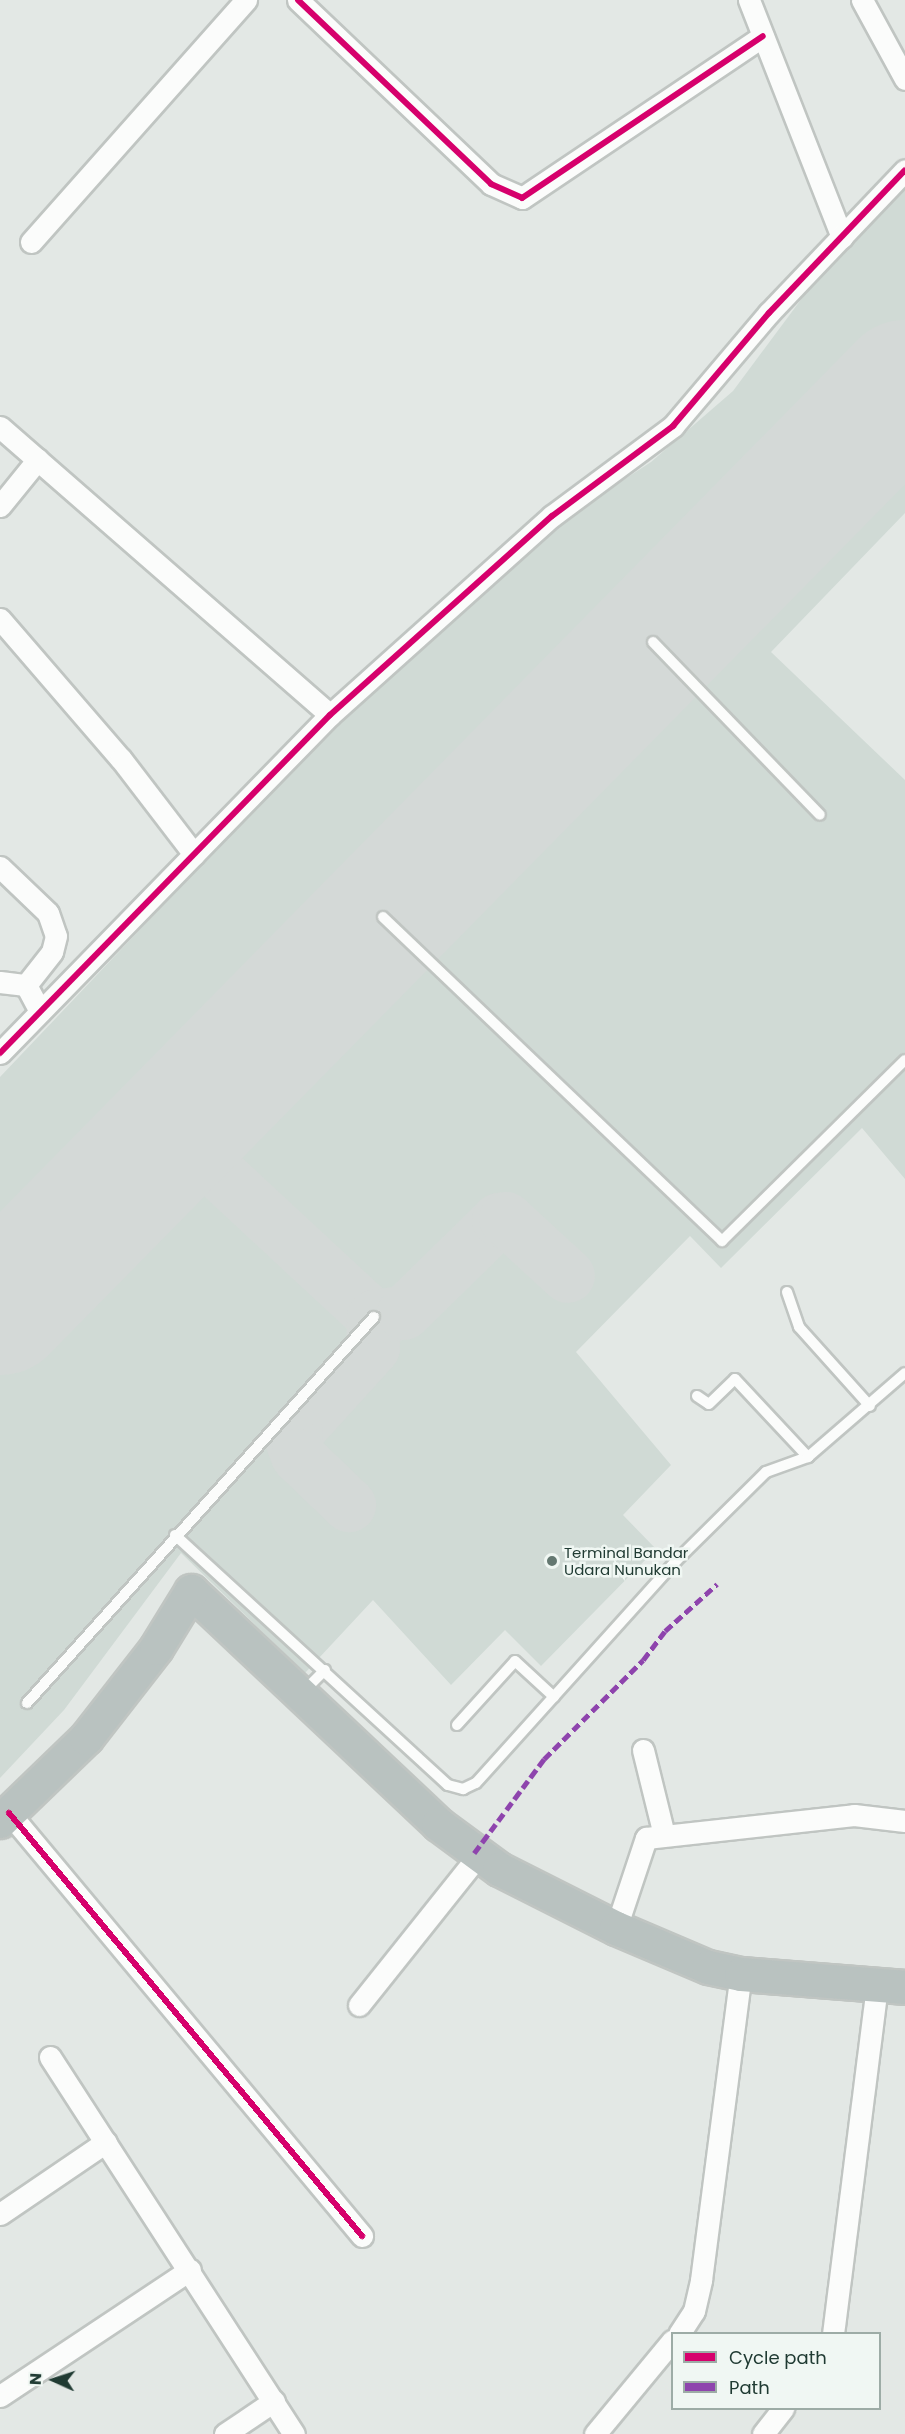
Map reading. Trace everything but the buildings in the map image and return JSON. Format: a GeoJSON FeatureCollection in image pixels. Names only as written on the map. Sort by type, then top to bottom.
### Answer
{"type":"FeatureCollection","features":[{"type":"Feature","properties":{"kind":"highway"},"geometry":{"type":"LineString","coordinates":[[3,1808],[170,1595],[190,1591],[314,1681],[438,1824],[478,1856],[616,1928],[675,1955],[741,1974],[891,1986]]}},
{"type":"Feature","properties":{"kind":"street"},"geometry":{"type":"LineString","coordinates":[[31,242],[246,0]]}},
{"type":"Feature","properties":{"kind":"street"},"geometry":{"type":"LineString","coordinates":[[298,0],[491,184],[522,198],[763,36]]}},
{"type":"Feature","properties":{"kind":"street"},"geometry":{"type":"LineString","coordinates":[[749,0],[842,237]]}},
{"type":"Feature","properties":{"kind":"street"},"geometry":{"type":"LineString","coordinates":[[862,0],[905,79]]}},
{"type":"Feature","properties":{"kind":"street"},"geometry":{"type":"LineString","coordinates":[[0,1053],[330,715],[552,516],[673,426],[905,170]]}},
{"type":"Feature","properties":{"kind":"street"},"geometry":{"type":"LineString","coordinates":[[0,428],[330,715]]}},
{"type":"Feature","properties":{"kind":"street"},"geometry":{"type":"LineString","coordinates":[[0,506],[38,459]]}},
{"type":"Feature","properties":{"kind":"street"},"geometry":{"type":"LineString","coordinates":[[0,620],[121,759],[194,854]]}},
{"type":"Feature","properties":{"kind":"street"},"geometry":{"type":"LineString","coordinates":[[0,867],[48,914],[56,936],[52,952],[26,985]]}},
{"type":"Feature","properties":{"kind":"street"},"geometry":{"type":"LineString","coordinates":[[0,982],[26,985]]}},
{"type":"Feature","properties":{"kind":"street"},"geometry":{"type":"LineString","coordinates":[[26,985],[40,1011]]}},
{"type":"Feature","properties":{"kind":"street"},"geometry":{"type":"LineString","coordinates":[[643,1750],[664,1835]]}},
{"type":"Feature","properties":{"kind":"street"},"geometry":{"type":"LineString","coordinates":[[3,1808],[362,2236]]}},
{"type":"Feature","properties":{"kind":"street"},"geometry":{"type":"LineString","coordinates":[[616,1928],[642,1844],[646,1838],[854,1815],[905,1821]]}},
{"type":"Feature","properties":{"kind":"street"},"geometry":{"type":"LineString","coordinates":[[359,2005],[478,1856]]}},
{"type":"Feature","properties":{"kind":"street"},"geometry":{"type":"LineString","coordinates":[[680,2332],[693,2311],[701,2280],[741,1974]]}},
{"type":"Feature","properties":{"kind":"street"},"geometry":{"type":"LineString","coordinates":[[833,2332],[891,1986]]}},
{"type":"Feature","properties":{"kind":"street"},"geometry":{"type":"LineString","coordinates":[[50,2057],[294,2434]]}},
{"type":"Feature","properties":{"kind":"street"},"geometry":{"type":"LineString","coordinates":[[0,2214],[106,2142]]}},
{"type":"Feature","properties":{"kind":"street"},"geometry":{"type":"LineString","coordinates":[[0,2396],[190,2270]]}},
{"type":"Feature","properties":{"kind":"street"},"geometry":{"type":"LineString","coordinates":[[595,2434],[671,2342]]}},
{"type":"Feature","properties":{"kind":"street"},"geometry":{"type":"LineString","coordinates":[[225,2434],[274,2401]]}},
{"type":"Feature","properties":{"kind":"street"},"geometry":{"type":"LineString","coordinates":[[763,2434],[782,2410]]}},
{"type":"Feature","properties":{"kind":"lane"},"geometry":{"type":"LineString","coordinates":[[653,642],[820,815]]}},
{"type":"Feature","properties":{"kind":"lane"},"geometry":{"type":"LineString","coordinates":[[383,917],[722,1241],[905,1060]]}},
{"type":"Feature","properties":{"kind":"lane"},"geometry":{"type":"LineString","coordinates":[[787,1292],[799,1327],[870,1406]]}},
{"type":"Feature","properties":{"kind":"lane"},"geometry":{"type":"LineString","coordinates":[[27,1703],[175,1534],[374,1317]]}},
{"type":"Feature","properties":{"kind":"lane"},"geometry":{"type":"LineString","coordinates":[[175,1534],[314,1681],[448,1785],[464,1789],[554,1697],[677,1560],[766,1472],[808,1457],[870,1406],[905,1373]]}},
{"type":"Feature","properties":{"kind":"lane"},"geometry":{"type":"LineString","coordinates":[[697,1396],[709,1404],[735,1379],[808,1457]]}},
{"type":"Feature","properties":{"kind":"lane"},"geometry":{"type":"LineString","coordinates":[[457,1725],[514,1661],[554,1697]]}},
{"type":"Feature","properties":{"kind":"shaded area"},"geometry":{"type":"Polygon","coordinates":[[[905,187],[905,513],[771,652],[905,780],[905,1179],[862,1128],[721,1268],[690,1236],[576,1352],[671,1465],[623,1515],[656,1549],[541,1666],[505,1630],[451,1685],[373,1600],[305,1673],[181,1553],[64,1710],[0,1778],[0,1077],[319,741],[547,530],[651,462],[733,391],[820,274],[905,187]]]}},
{"type":"Feature","properties":{"kind":"taxiway"},"geometry":{"type":"LineString","coordinates":[[205,1099],[202,1134],[208,1163]]}},
{"type":"Feature","properties":{"kind":"taxiway"},"geometry":{"type":"LineString","coordinates":[[144,1161],[173,1157],[208,1163],[374,1317],[373,1348],[296,1433],[293,1443],[298,1456],[349,1505]]}},
{"type":"Feature","properties":{"kind":"taxiway"},"geometry":{"type":"LineString","coordinates":[[374,1317],[404,1313],[499,1220],[506,1219],[568,1276]]}},
{"type":"Feature","properties":{"kind":"runway"},"geometry":{"type":"LineString","coordinates":[[0,1307],[905,387]]}},
{"type":"Feature","properties":{"kind":"marked path"},"geometry":{"type":"LineString","coordinates":[[474,1853],[544,1759],[643,1660],[665,1631],[717,1584]]}},
{"type":"Feature","properties":{"kind":"cycle path"},"geometry":{"type":"LineString","coordinates":[[298,0],[491,184],[522,198],[763,36]]}},
{"type":"Feature","properties":{"kind":"cycle path"},"geometry":{"type":"LineString","coordinates":[[0,1053],[330,715],[552,516],[673,426],[769,313],[905,170]]}},
{"type":"Feature","properties":{"kind":"cycle path"},"geometry":{"type":"LineString","coordinates":[[9,1813],[362,2236]]}},
{"type":"Feature","properties":{"kind":"place","name":"Terminal Bandar Udara Nunukan"},"geometry":{"type":"Point","coordinates":[552,1561]}}]}
